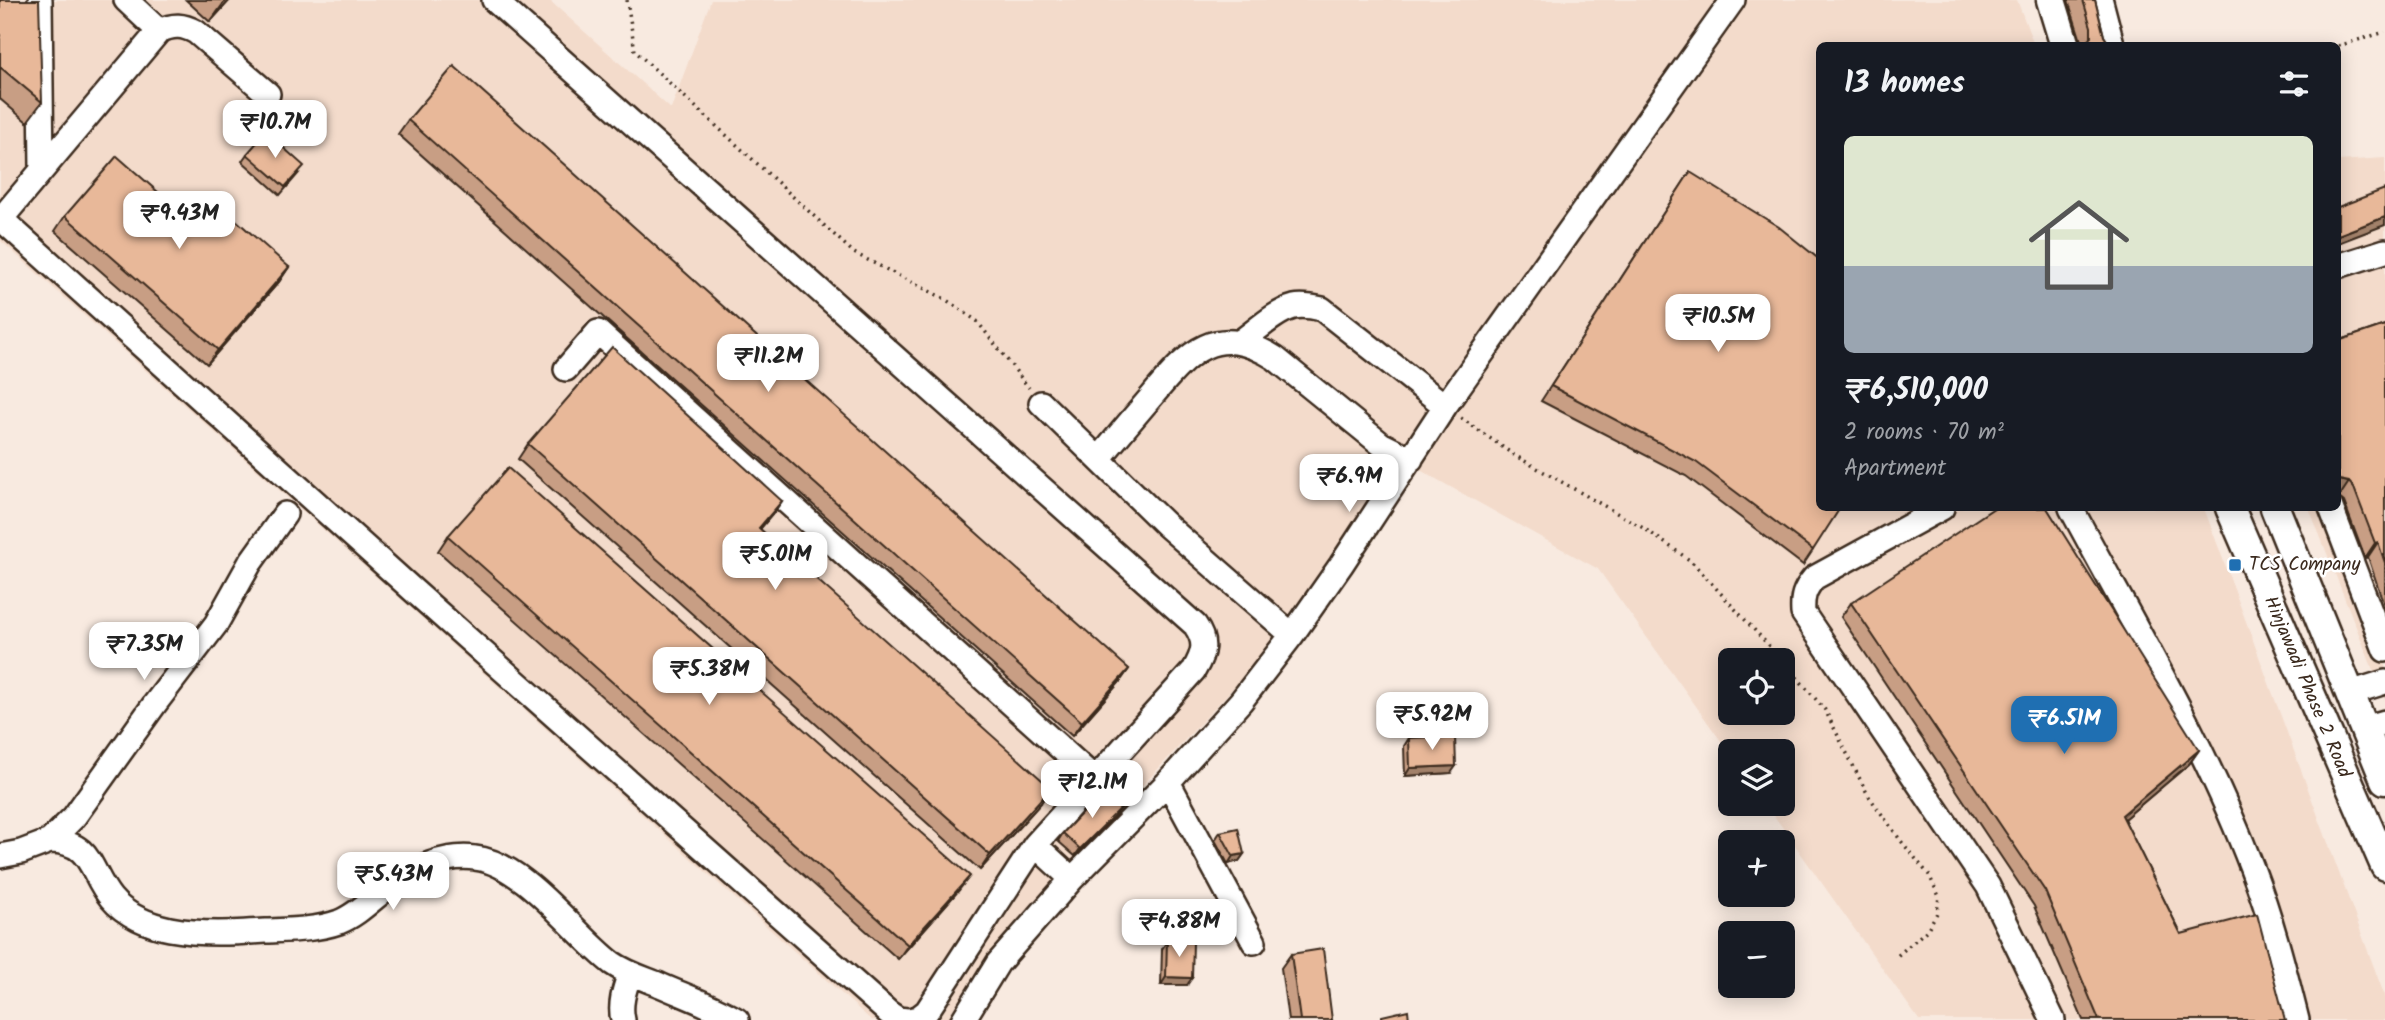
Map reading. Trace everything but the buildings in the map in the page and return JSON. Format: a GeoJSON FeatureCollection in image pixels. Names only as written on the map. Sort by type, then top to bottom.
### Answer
{"type":"FeatureCollection","features":[{"type":"Feature","properties":{"kind":"main road"},"geometry":{"type":"LineString","coordinates":[[2051,0],[2064,42]]}},
{"type":"Feature","properties":{"kind":"main road"},"geometry":{"type":"LineString","coordinates":[[2098,0],[2109,42]]}},
{"type":"Feature","properties":{"kind":"main road","name":"Hinjawadi Phase 2 Road"},"geometry":{"type":"LineString","coordinates":[[2231,511],[2385,866]]}},
{"type":"Feature","properties":{"kind":"main road","name":"Hinjawadi Phase 2 Road"},"geometry":{"type":"LineString","coordinates":[[2276,511],[2350,693],[2375,725],[2385,780]]}},
{"type":"Feature","properties":{"kind":"street"},"geometry":{"type":"LineString","coordinates":[[40,0],[43,170]]}},
{"type":"Feature","properties":{"kind":"street"},"geometry":{"type":"LineString","coordinates":[[126,0],[159,31]]}},
{"type":"Feature","properties":{"kind":"street"},"geometry":{"type":"LineString","coordinates":[[268,94],[196,32],[184,26],[169,26],[159,31],[1,218],[424,600],[868,995],[889,1013],[908,1020],[918,1018],[927,1011],[1035,845],[1194,670],[1203,648],[1202,635],[1195,625],[494,0]]}},
{"type":"Feature","properties":{"kind":"street"},"geometry":{"type":"LineString","coordinates":[[964,1020],[998,963],[1072,879],[1167,782],[1241,701],[1292,635],[1445,406],[1733,0]]}},
{"type":"Feature","properties":{"kind":"street"},"geometry":{"type":"LineString","coordinates":[[2341,265],[2385,251]]}},
{"type":"Feature","properties":{"kind":"street"},"geometry":{"type":"LineString","coordinates":[[1240,342],[1294,307],[1322,309],[1445,406]]}},
{"type":"Feature","properties":{"kind":"street"},"geometry":{"type":"LineString","coordinates":[[566,369],[598,332],[1095,779]]}},
{"type":"Feature","properties":{"kind":"street"},"geometry":{"type":"LineString","coordinates":[[1099,459],[1182,361],[1202,348],[1222,342],[1240,342],[1275,358],[1381,444],[1411,459]]}},
{"type":"Feature","properties":{"kind":"street"},"geometry":{"type":"LineString","coordinates":[[1041,403],[1166,524],[1292,635]]}},
{"type":"Feature","properties":{"kind":"street"},"geometry":{"type":"LineString","coordinates":[[1937,511],[1814,578],[1802,597],[1803,613],[1988,886],[2053,1020]]}},
{"type":"Feature","properties":{"kind":"street"},"geometry":{"type":"LineString","coordinates":[[2073,511],[2204,758],[2252,867],[2281,956],[2297,1020]]}},
{"type":"Feature","properties":{"kind":"street"},"geometry":{"type":"LineString","coordinates":[[2332,511],[2385,650]]}},
{"type":"Feature","properties":{"kind":"street"},"geometry":{"type":"LineString","coordinates":[[50,841],[74,817],[216,624],[250,563],[285,514]]}},
{"type":"Feature","properties":{"kind":"street"},"geometry":{"type":"LineString","coordinates":[[2350,693],[2385,682]]}},
{"type":"Feature","properties":{"kind":"street"},"geometry":{"type":"LineString","coordinates":[[1167,782],[1254,942]]}},
{"type":"Feature","properties":{"kind":"street"},"geometry":{"type":"LineString","coordinates":[[0,856],[21,852],[50,841],[64,841],[81,849],[111,898],[132,917],[169,929],[208,934],[306,929],[340,921],[365,907],[391,885],[417,869],[445,860],[474,858],[501,865],[524,882],[612,963],[737,1020]]}},
{"type":"Feature","properties":{"kind":"street"},"geometry":{"type":"LineString","coordinates":[[1035,845],[1072,879]]}},
{"type":"Feature","properties":{"kind":"street"},"geometry":{"type":"LineString","coordinates":[[623,1020],[623,992],[630,973]]}},
{"type":"Feature","properties":{"kind":"path"},"geometry":{"type":"LineString","coordinates":[[628,0],[635,51],[854,253],[945,299],[976,321],[1041,403]]}},
{"type":"Feature","properties":{"kind":"path"},"geometry":{"type":"LineString","coordinates":[[2341,45],[2385,32]]}},
{"type":"Feature","properties":{"kind":"path"},"geometry":{"type":"LineString","coordinates":[[1445,406],[1514,455],[1645,529],[1691,561],[1771,648]]}},
{"type":"Feature","properties":{"kind":"path"},"geometry":{"type":"LineString","coordinates":[[1795,675],[1825,710],[1868,795],[1929,875],[1939,896],[1937,912],[1927,930],[1896,957]]}},
{"type":"Feature","properties":{"kind":"shaded area"},"geometry":{"type":"Polygon","coordinates":[[[0,0],[549,0],[671,109],[711,0],[2017,0],[2033,42],[1816,42],[1816,511],[2205,511],[2385,997],[2385,1020],[1919,1020],[1795,845],[1795,830],[1784,830],[1774,816],[1795,816],[1795,739],[1720,739],[1598,569],[1402,460],[1248,672],[1046,890],[987,964],[953,1020],[871,1020],[0,240],[0,0]]]}},
{"type":"Feature","properties":{"kind":"shaded area"},"geometry":{"type":"Polygon","coordinates":[[[2385,158],[2385,700],[2310,511],[2341,511],[2341,161],[2385,158]]]}},
{"type":"Feature","properties":{"kind":"place","name":"TCS Company"},"geometry":{"type":"Point","coordinates":[2235,565]}}]}
